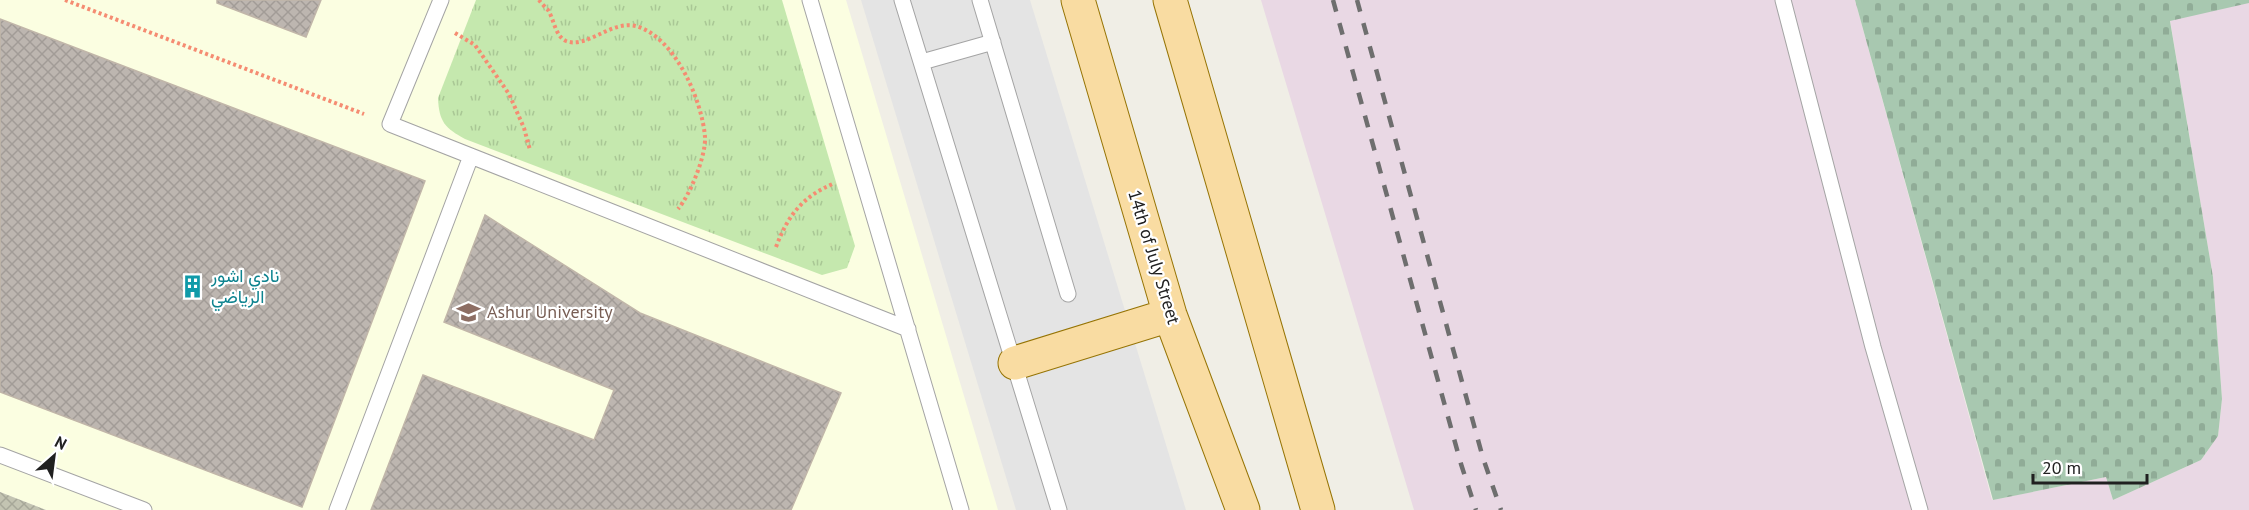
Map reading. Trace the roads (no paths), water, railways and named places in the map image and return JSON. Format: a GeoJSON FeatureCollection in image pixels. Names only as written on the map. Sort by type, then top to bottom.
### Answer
{"type":"FeatureCollection","features":[{"type":"Feature","properties":{"kind":"main road","name":"14th of July Street"},"geometry":{"type":"LineString","coordinates":[[1078,0],[1170,315],[1243,510]]}},
{"type":"Feature","properties":{"kind":"main road"},"geometry":{"type":"LineString","coordinates":[[1170,0],[1318,510]]}},
{"type":"Feature","properties":{"kind":"main road"},"geometry":{"type":"LineString","coordinates":[[1015,363],[1170,315]]}},
{"type":"Feature","properties":{"kind":"lane"},"geometry":{"type":"LineString","coordinates":[[441,0],[390,124],[908,329]]}},
{"type":"Feature","properties":{"kind":"lane"},"geometry":{"type":"LineString","coordinates":[[810,0],[962,510]]}},
{"type":"Feature","properties":{"kind":"lane"},"geometry":{"type":"LineString","coordinates":[[902,0],[1059,510]]}},
{"type":"Feature","properties":{"kind":"lane"},"geometry":{"type":"LineString","coordinates":[[980,0],[1068,294]]}},
{"type":"Feature","properties":{"kind":"lane"},"geometry":{"type":"LineString","coordinates":[[1783,0],[1873,347],[1920,510]]}},
{"type":"Feature","properties":{"kind":"lane"},"geometry":{"type":"LineString","coordinates":[[922,62],[993,42]]}},
{"type":"Feature","properties":{"kind":"lane"},"geometry":{"type":"LineString","coordinates":[[337,510],[471,156]]}},
{"type":"Feature","properties":{"kind":"lane"},"geometry":{"type":"LineString","coordinates":[[0,455],[144,510]]}},
{"type":"Feature","properties":{"kind":"railway"},"geometry":{"type":"LineString","coordinates":[[1333,0],[1461,464],[1476,510]]}},
{"type":"Feature","properties":{"kind":"railway"},"geometry":{"type":"LineString","coordinates":[[1357,0],[1483,458],[1501,510]]}},
{"type":"Feature","properties":{"kind":"place","name":"نادي اشور الرياضي"},"geometry":{"type":"Point","coordinates":[193,286]}},
{"type":"Feature","properties":{"kind":"place","name":"Ashur University"},"geometry":{"type":"Point","coordinates":[469,312]}}]}
